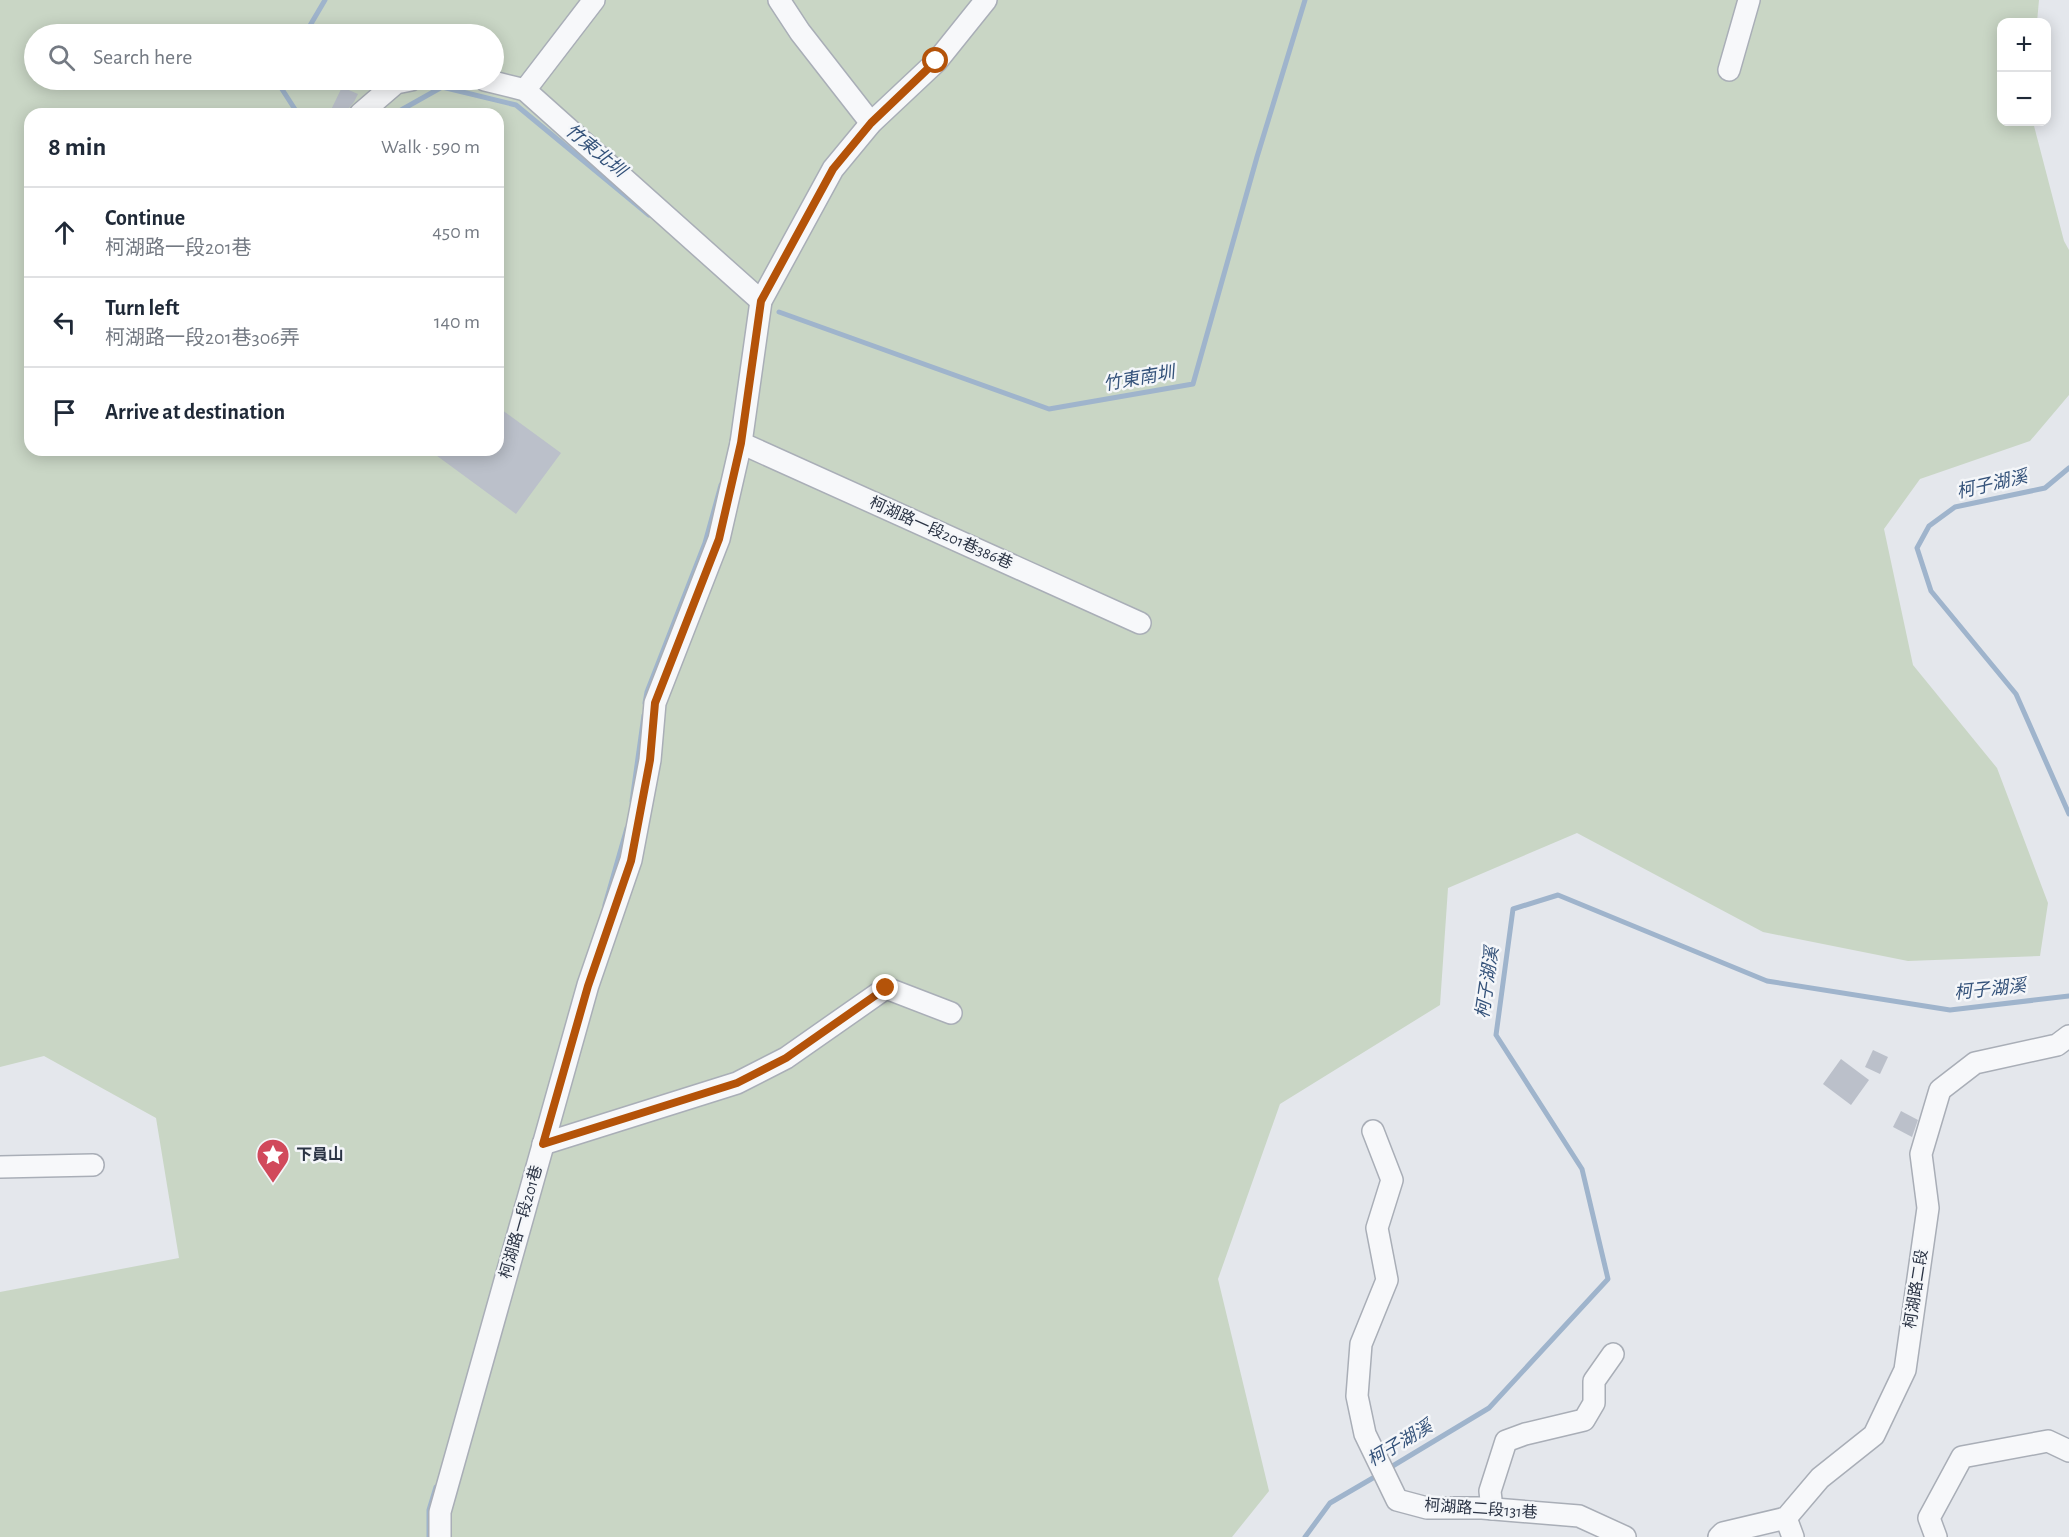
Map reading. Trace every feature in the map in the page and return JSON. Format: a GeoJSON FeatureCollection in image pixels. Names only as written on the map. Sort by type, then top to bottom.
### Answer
{"type":"FeatureCollection","features":[{"type":"Feature","properties":{"kind":"street"},"geometry":{"type":"LineString","coordinates":[[525,90],[594,0]]}},
{"type":"Feature","properties":{"kind":"street"},"geometry":{"type":"LineString","coordinates":[[779,0],[800,32],[871,123]]}},
{"type":"Feature","properties":{"kind":"street","name":"柯湖路一段201巷"},"geometry":{"type":"LineString","coordinates":[[440,1537],[440,1512],[543,1144],[588,986],[631,861],[650,760],[655,703],[719,539],[741,443],[761,301],[833,169],[871,123],[936,61],[986,0]]}},
{"type":"Feature","properties":{"kind":"street"},"geometry":{"type":"LineString","coordinates":[[1730,70],[1749,0]]}},
{"type":"Feature","properties":{"kind":"street"},"geometry":{"type":"LineString","coordinates":[[504,85],[525,90],[761,301]]}},
{"type":"Feature","properties":{"kind":"street"},"geometry":{"type":"LineString","coordinates":[[367,108],[388,90]]}},
{"type":"Feature","properties":{"kind":"street","name":"柯湖路一段201巷386巷"},"geometry":{"type":"LineString","coordinates":[[741,443],[1140,622]]}},
{"type":"Feature","properties":{"kind":"street"},"geometry":{"type":"LineString","coordinates":[[543,1144],[737,1083],[786,1058],[886,988],[951,1013]]}},
{"type":"Feature","properties":{"kind":"street","name":"柯湖路二段"},"geometry":{"type":"LineString","coordinates":[[1719,1537],[1723,1533],[1790,1527],[1820,1478],[1874,1435],[1905,1370],[1928,1208],[1921,1154],[1940,1090],[1975,1063],[2057,1045],[2069,1036]]}},
{"type":"Feature","properties":{"kind":"street","name":"柯湖路二段131巷"},"geometry":{"type":"LineString","coordinates":[[1373,1131],[1392,1180],[1377,1228],[1387,1280],[1361,1344],[1357,1396],[1365,1434],[1397,1500],[1427,1508],[1492,1509],[1579,1516],[1625,1537]]}},
{"type":"Feature","properties":{"kind":"street"},"geometry":{"type":"LineString","coordinates":[[0,1167],[93,1165]]}},
{"type":"Feature","properties":{"kind":"street"},"geometry":{"type":"LineString","coordinates":[[1492,1509],[1490,1491],[1506,1441],[1525,1434],[1584,1420],[1594,1403],[1594,1381],[1613,1354]]}},
{"type":"Feature","properties":{"kind":"street"},"geometry":{"type":"LineString","coordinates":[[1936,1537],[1929,1518],[1962,1457],[2049,1441],[2069,1451]]}},
{"type":"Feature","properties":{"kind":"green space"},"geometry":{"type":"Polygon","coordinates":[[[0,0],[2039,0],[2037,18],[1997,18],[1997,126],[2034,126],[2064,241],[2069,250],[2069,395],[2030,441],[1920,479],[1884,529],[1913,665],[1997,768],[2048,903],[2040,956],[1908,961],[1763,932],[1577,833],[1448,888],[1440,1005],[1280,1104],[1218,1279],[1269,1491],[1232,1537],[0,1537],[0,1292],[179,1258],[156,1118],[44,1056],[0,1067],[0,0]]]}},
{"type":"Feature","properties":{"kind":"building"},"geometry":{"type":"Polygon","coordinates":[[[341,90],[349,90],[358,94],[349,108],[332,108],[341,90]]]}},
{"type":"Feature","properties":{"kind":"building"},"geometry":{"type":"Polygon","coordinates":[[[504,411],[561,453],[516,514],[437,456],[504,456],[504,411]]]}},
{"type":"Feature","properties":{"kind":"building"},"geometry":{"type":"Polygon","coordinates":[[[1873,1050],[1888,1057],[1880,1074],[1865,1067],[1873,1050]]]}},
{"type":"Feature","properties":{"kind":"building"},"geometry":{"type":"Polygon","coordinates":[[[1841,1059],[1869,1080],[1851,1105],[1823,1084],[1841,1059]]]}},
{"type":"Feature","properties":{"kind":"building"},"geometry":{"type":"Polygon","coordinates":[[[1901,1111],[1918,1120],[1912,1137],[1893,1127],[1901,1111]]]}},
{"type":"Feature","properties":{"kind":"waterway","name":"竹東北圳"},"geometry":{"type":"LineString","coordinates":[[311,24],[325,0]]}},
{"type":"Feature","properties":{"kind":"waterway","name":"竹東南圳"},"geometry":{"type":"LineString","coordinates":[[779,312],[1049,409],[1193,384],[1257,157],[1305,0]]}},
{"type":"Feature","properties":{"kind":"waterway","name":"竹東北圳"},"geometry":{"type":"LineString","coordinates":[[283,90],[294,108]]}},
{"type":"Feature","properties":{"kind":"waterway","name":"竹東北圳"},"geometry":{"type":"LineString","coordinates":[[405,108],[437,90]]}},
{"type":"Feature","properties":{"kind":"waterway","name":"竹東北圳"},"geometry":{"type":"LineString","coordinates":[[454,90],[516,105],[649,215]]}},
{"type":"Feature","properties":{"kind":"waterway","name":"柯子湖溪"},"geometry":{"type":"LineString","coordinates":[[2069,468],[2045,488],[1955,507],[1929,526],[1917,548],[1931,591],[2016,694],[2069,814]]}},
{"type":"Feature","properties":{"kind":"waterway"},"geometry":{"type":"LineString","coordinates":[[645,703],[647,692],[705,543],[721,485]]}},
{"type":"Feature","properties":{"kind":"waterway"},"geometry":{"type":"LineString","coordinates":[[632,801],[644,715]]}},
{"type":"Feature","properties":{"kind":"waterway"},"geometry":{"type":"LineString","coordinates":[[605,905],[627,828]]}},
{"type":"Feature","properties":{"kind":"waterway","name":"柯子湖溪"},"geometry":{"type":"LineString","coordinates":[[1386,1470],[1489,1408],[1608,1279],[1582,1169],[1496,1035],[1513,909],[1558,895],[1767,981],[1950,1010],[2069,996]]}},
{"type":"Feature","properties":{"kind":"waterway","name":"柯子湖溪"},"geometry":{"type":"LineString","coordinates":[[1305,1537],[1330,1503],[1378,1475]]}},
{"type":"Feature","properties":{"kind":"waterway"},"geometry":{"type":"LineString","coordinates":[[429,1537],[429,1510],[436,1487]]}},
{"type":"Feature","properties":{"kind":"place","name":"下員山"},"geometry":{"type":"Point","coordinates":[273,1184]}},
{"type":"Feature","properties":{"kind":"route"},"geometry":{"type":"LineString","coordinates":[[886,988],[786,1058],[737,1083],[543,1144],[588,986],[631,861],[650,760],[655,703],[719,539],[741,443],[761,301],[833,169],[871,123],[936,61]]}}]}
